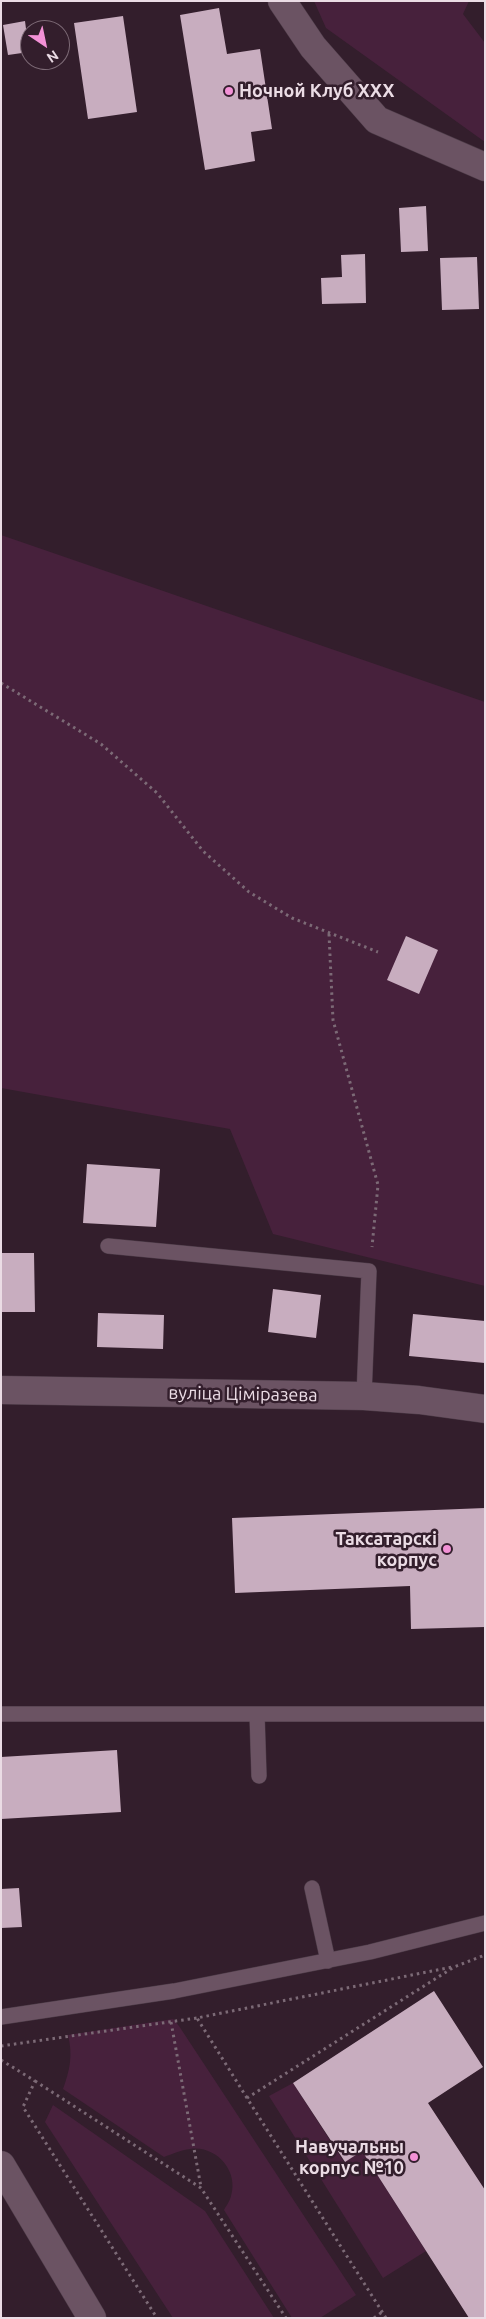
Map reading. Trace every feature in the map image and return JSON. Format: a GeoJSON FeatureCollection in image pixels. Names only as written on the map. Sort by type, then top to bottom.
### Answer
{"type":"FeatureCollection","features":[{"type":"Feature","properties":{"kind":"street"},"geometry":{"type":"LineString","coordinates":[[282,1],[313,47],[377,120],[485,167]]}},
{"type":"Feature","properties":{"kind":"street","name":"вуліца Ціміразева"},"geometry":{"type":"LineString","coordinates":[[1,1390],[364,1396],[419,1400],[485,1409]]}},
{"type":"Feature","properties":{"kind":"street"},"geometry":{"type":"LineString","coordinates":[[1,2165],[92,2318]]}},
{"type":"Feature","properties":{"kind":"lane"},"geometry":{"type":"LineString","coordinates":[[108,1246],[369,1271],[364,1396]]}},
{"type":"Feature","properties":{"kind":"lane"},"geometry":{"type":"LineString","coordinates":[[1,1714],[485,1714]]}},
{"type":"Feature","properties":{"kind":"lane"},"geometry":{"type":"LineString","coordinates":[[258,1714],[259,1776]]}},
{"type":"Feature","properties":{"kind":"lane"},"geometry":{"type":"LineString","coordinates":[[312,1888],[328,1960]]}},
{"type":"Feature","properties":{"kind":"lane"},"geometry":{"type":"LineString","coordinates":[[1,2017],[174,1991],[370,1952],[485,1923]]}},
{"type":"Feature","properties":{"kind":"path"},"geometry":{"type":"LineString","coordinates":[[1,684],[101,744],[157,793],[203,851],[249,892],[292,918],[378,952]]}},
{"type":"Feature","properties":{"kind":"path"},"geometry":{"type":"LineString","coordinates":[[329,934],[333,1020],[378,1185],[369,1271]]}},
{"type":"Feature","properties":{"kind":"path"},"geometry":{"type":"LineString","coordinates":[[1,2046],[197,2018],[454,1967],[485,1955]]}},
{"type":"Feature","properties":{"kind":"path"},"geometry":{"type":"LineString","coordinates":[[247,2098],[454,1967]]}},
{"type":"Feature","properties":{"kind":"path"},"geometry":{"type":"LineString","coordinates":[[197,2018],[386,2318]]}},
{"type":"Feature","properties":{"kind":"path"},"geometry":{"type":"LineString","coordinates":[[171,2022],[202,2188],[286,2318]]}},
{"type":"Feature","properties":{"kind":"path"},"geometry":{"type":"LineString","coordinates":[[1,2060],[202,2188]]}},
{"type":"Feature","properties":{"kind":"path"},"geometry":{"type":"LineString","coordinates":[[35,2081],[23,2106],[157,2318]]}},
{"type":"Feature","properties":{"kind":"path"},"geometry":{"type":"LineString","coordinates":[[374,2318],[382,2312]]}},
{"type":"Feature","properties":{"kind":"shaded area"},"geometry":{"type":"Polygon","coordinates":[[[314,1],[469,1],[463,14],[485,43],[485,142],[326,28],[314,1]]]}},
{"type":"Feature","properties":{"kind":"shaded area"},"geometry":{"type":"Polygon","coordinates":[[[1,535],[485,702],[485,1286],[273,1234],[230,1129],[1,1088],[1,535]]]}},
{"type":"Feature","properties":{"kind":"shaded area"},"geometry":{"type":"Polygon","coordinates":[[[173,2019],[356,2295],[320,2318],[292,2318],[224,2210],[231,2196],[232,2178],[228,2169],[217,2156],[208,2151],[190,2149],[164,2157],[63,2089],[70,2062],[68,2035],[173,2019]]]}},
{"type":"Feature","properties":{"kind":"shaded area"},"geometry":{"type":"Polygon","coordinates":[[[293,2083],[344,2162],[362,2151],[426,2251],[383,2278],[269,2096],[293,2083]]]}},
{"type":"Feature","properties":{"kind":"shaded area"},"geometry":{"type":"Polygon","coordinates":[[[53,2105],[205,2211],[274,2318],[173,2318],[45,2122],[53,2105]]]}},
{"type":"Feature","properties":{"kind":"building","name":"Ночной Клуб ХХХ"},"geometry":{"type":"Polygon","coordinates":[[[219,8],[227,54],[260,49],[272,129],[251,132],[255,161],[205,170],[180,15],[219,8]]]}},
{"type":"Feature","properties":{"kind":"building"},"geometry":{"type":"Polygon","coordinates":[[[123,16],[137,112],[88,119],[74,23],[123,16]]]}},
{"type":"Feature","properties":{"kind":"building"},"geometry":{"type":"Polygon","coordinates":[[[20,22],[20,53],[8,55],[3,25],[20,22]]]}},
{"type":"Feature","properties":{"kind":"building"},"geometry":{"type":"Polygon","coordinates":[[[426,206],[428,251],[401,252],[399,208],[426,206]]]}},
{"type":"Feature","properties":{"kind":"building"},"geometry":{"type":"Polygon","coordinates":[[[365,254],[366,303],[322,304],[321,278],[342,277],[341,255],[365,254]]]}},
{"type":"Feature","properties":{"kind":"building"},"geometry":{"type":"Polygon","coordinates":[[[477,257],[479,309],[442,310],[440,258],[477,257]]]}},
{"type":"Feature","properties":{"kind":"building"},"geometry":{"type":"Polygon","coordinates":[[[406,936],[438,950],[419,994],[387,980],[406,936]]]}},
{"type":"Feature","properties":{"kind":"building"},"geometry":{"type":"Polygon","coordinates":[[[87,1164],[160,1169],[156,1227],[83,1223],[87,1164]]]}},
{"type":"Feature","properties":{"kind":"building"},"geometry":{"type":"Polygon","coordinates":[[[1,1253],[34,1253],[35,1312],[1,1312],[1,1253]]]}},
{"type":"Feature","properties":{"kind":"building"},"geometry":{"type":"Polygon","coordinates":[[[273,1289],[321,1295],[316,1338],[268,1332],[273,1289]]]}},
{"type":"Feature","properties":{"kind":"building"},"geometry":{"type":"Polygon","coordinates":[[[98,1313],[164,1315],[163,1349],[97,1347],[98,1313]]]}},
{"type":"Feature","properties":{"kind":"building"},"geometry":{"type":"Polygon","coordinates":[[[413,1314],[485,1321],[485,1363],[409,1356],[413,1314]]]}},
{"type":"Feature","properties":{"kind":"building"},"geometry":{"type":"Polygon","coordinates":[[[485,1508],[485,1627],[411,1629],[410,1586],[235,1593],[232,1518],[485,1508]]]}},
{"type":"Feature","properties":{"kind":"building"},"geometry":{"type":"Polygon","coordinates":[[[117,1750],[121,1812],[1,1819],[1,1757],[117,1750]]]}},
{"type":"Feature","properties":{"kind":"building"},"geometry":{"type":"Polygon","coordinates":[[[19,1888],[22,1927],[1,1928],[1,1889],[19,1888]]]}},
{"type":"Feature","properties":{"kind":"building","name":"Навучальны корпус №10"},"geometry":{"type":"Polygon","coordinates":[[[434,1991],[483,2067],[428,2103],[485,2190],[485,2318],[469,2318],[362,2151],[345,2162],[293,2083],[434,1991]]]}},
{"type":"Feature","properties":{"kind":"place","name":"Ночной Клуб ХХХ"},"geometry":{"type":"Point","coordinates":[229,91]}},
{"type":"Feature","properties":{"kind":"place","name":"Таксатарскі корпус"},"geometry":{"type":"Point","coordinates":[447,1549]}},
{"type":"Feature","properties":{"kind":"place","name":"Навучальны корпус №10"},"geometry":{"type":"Point","coordinates":[414,2157]}}]}
